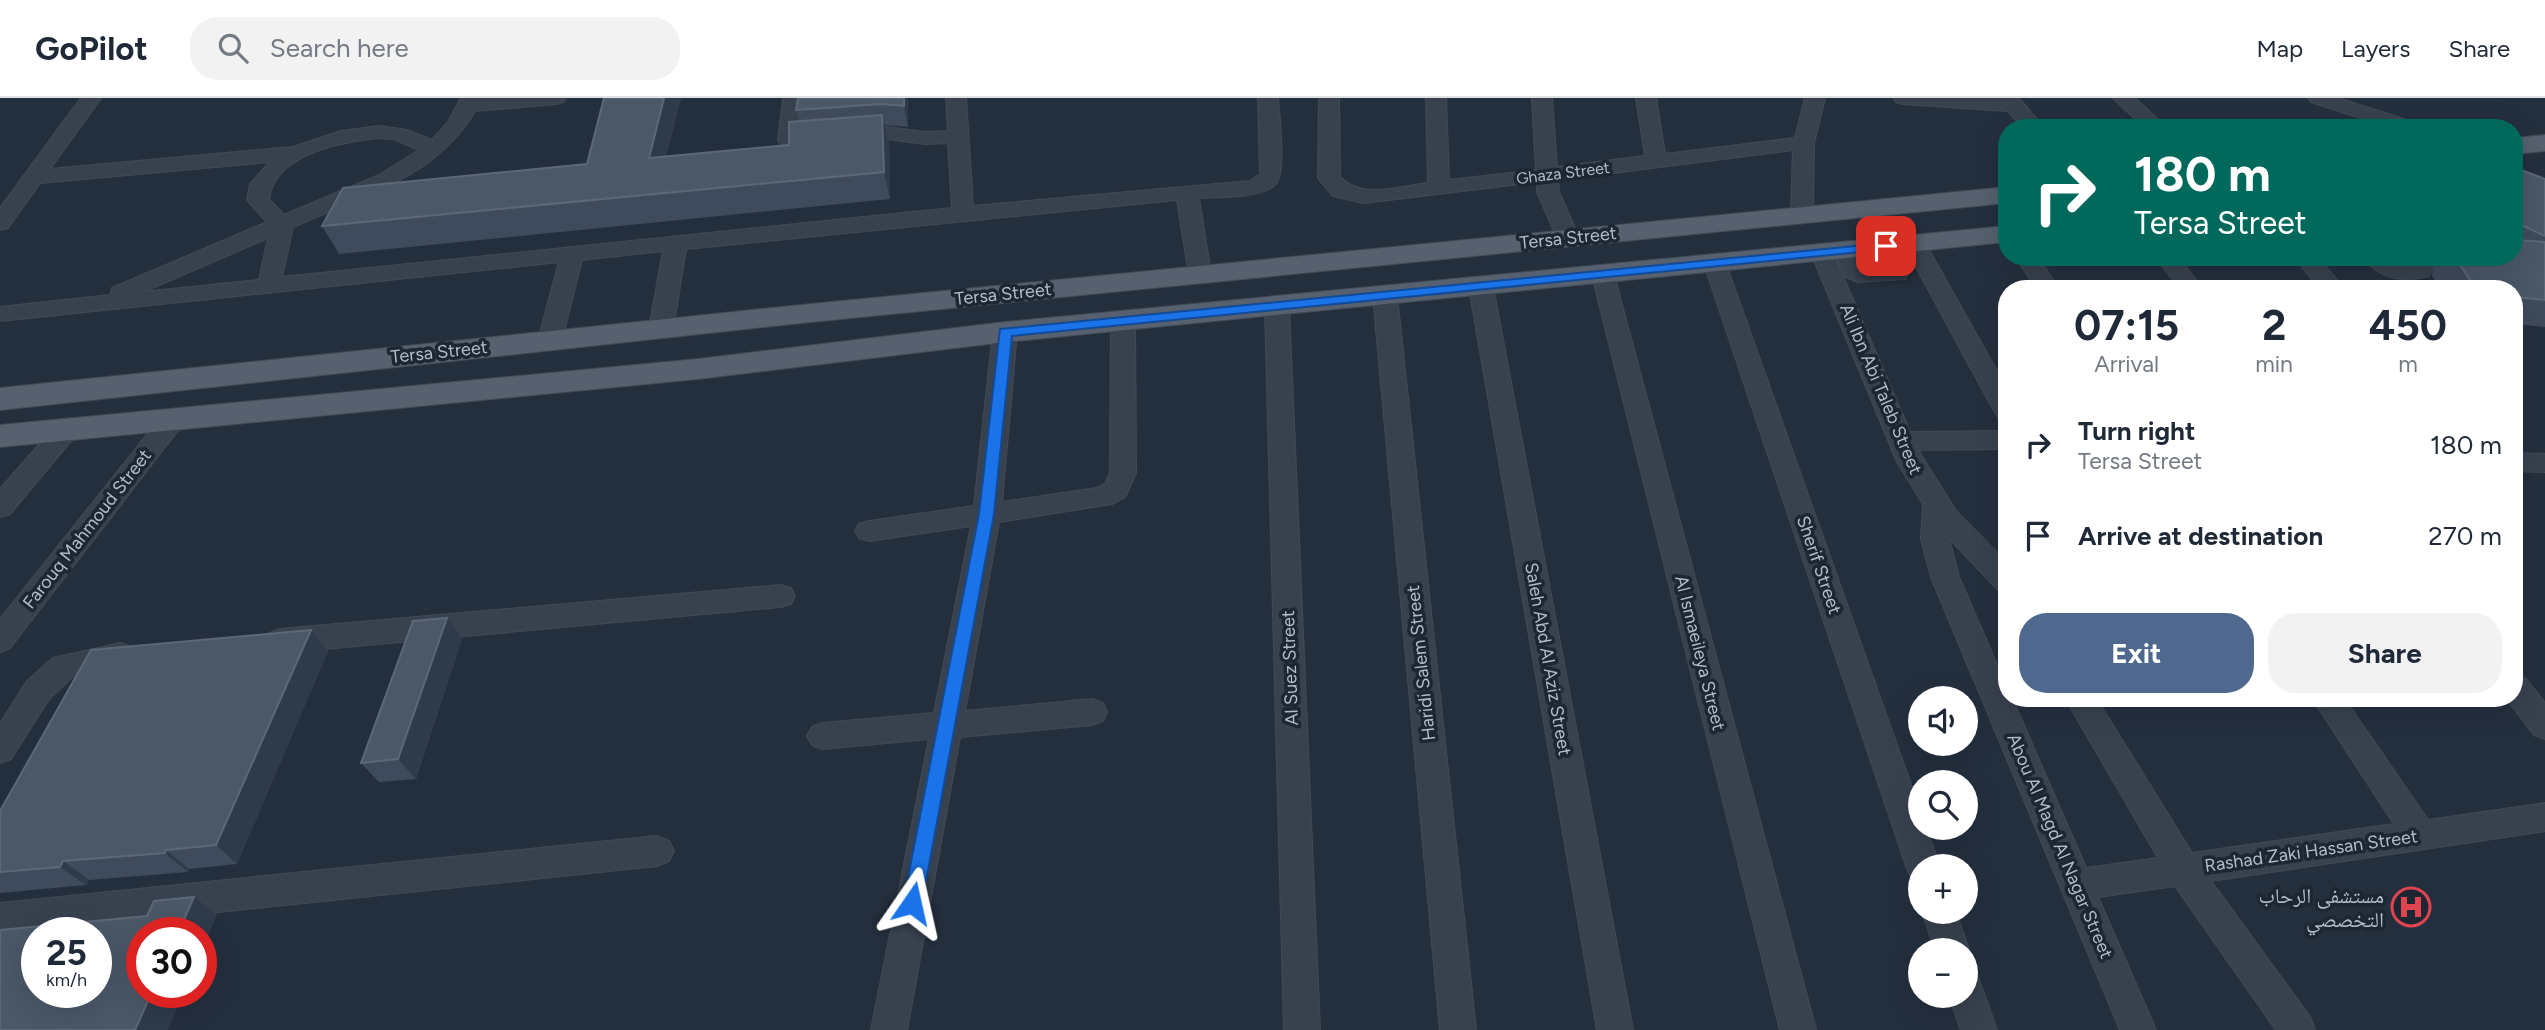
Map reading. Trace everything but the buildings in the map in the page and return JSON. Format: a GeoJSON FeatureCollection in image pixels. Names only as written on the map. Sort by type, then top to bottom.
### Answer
{"type":"FeatureCollection","features":[{"type":"Feature","properties":{"kind":"main road"},"geometry":{"type":"LineString","coordinates":[[2523,145],[2545,144]]}},
{"type":"Feature","properties":{"kind":"main road","name":"Tersa Street"},"geometry":{"type":"LineString","coordinates":[[0,399],[811,313],[1998,196]]}},
{"type":"Feature","properties":{"kind":"main road"},"geometry":{"type":"LineString","coordinates":[[0,436],[698,369],[1005,332],[1998,235]]}},
{"type":"Feature","properties":{"kind":"main road"},"geometry":{"type":"LineString","coordinates":[[811,313],[801,326],[805,335],[864,350]]}},
{"type":"Feature","properties":{"kind":"main road"},"geometry":{"type":"LineString","coordinates":[[664,328],[726,340],[730,345],[729,352],[723,358],[698,369]]}},
{"type":"Feature","properties":{"kind":"street"},"geometry":{"type":"LineString","coordinates":[[0,223],[91,98]]}},
{"type":"Feature","properties":{"kind":"street"},"geometry":{"type":"LineString","coordinates":[[94,304],[386,179],[434,150],[452,134],[469,102],[556,98]]}},
{"type":"Feature","properties":{"kind":"street"},"geometry":{"type":"LineString","coordinates":[[794,98],[791,101],[788,141],[887,132],[925,138],[958,137]]}},
{"type":"Feature","properties":{"kind":"street"},"geometry":{"type":"LineString","coordinates":[[956,98],[963,213]]}},
{"type":"Feature","properties":{"kind":"street"},"geometry":{"type":"LineString","coordinates":[[0,313],[963,213],[1253,187],[1269,178],[1268,98]]}},
{"type":"Feature","properties":{"kind":"street","name":"Ghaza Street"},"geometry":{"type":"LineString","coordinates":[[1329,98],[1329,178],[1341,191],[1364,197],[1804,143]]}},
{"type":"Feature","properties":{"kind":"street"},"geometry":{"type":"LineString","coordinates":[[1436,98],[1439,189]]}},
{"type":"Feature","properties":{"kind":"street"},"geometry":{"type":"LineString","coordinates":[[1542,98],[1545,176],[1552,207],[1567,238]]}},
{"type":"Feature","properties":{"kind":"street"},"geometry":{"type":"LineString","coordinates":[[1646,98],[1656,162]]}},
{"type":"Feature","properties":{"kind":"street"},"geometry":{"type":"LineString","coordinates":[[1802,215],[1804,143],[1815,98]]}},
{"type":"Feature","properties":{"kind":"street"},"geometry":{"type":"LineString","coordinates":[[1903,98],[2011,102],[2026,119]]}},
{"type":"Feature","properties":{"kind":"street"},"geometry":{"type":"LineString","coordinates":[[2123,98],[2147,119]]}},
{"type":"Feature","properties":{"kind":"street"},"geometry":{"type":"LineString","coordinates":[[2318,98],[2384,119]]}},
{"type":"Feature","properties":{"kind":"street"},"geometry":{"type":"LineString","coordinates":[[282,225],[258,200],[261,184],[275,168],[298,153],[329,140],[362,133],[393,133],[417,139],[434,150]]}},
{"type":"Feature","properties":{"kind":"street"},"geometry":{"type":"LineString","coordinates":[[34,177],[298,153]]}},
{"type":"Feature","properties":{"kind":"street"},"geometry":{"type":"LineString","coordinates":[[1187,193],[1200,275]]}},
{"type":"Feature","properties":{"kind":"street"},"geometry":{"type":"LineString","coordinates":[[269,286],[282,225]]}},
{"type":"Feature","properties":{"kind":"street"},"geometry":{"type":"LineString","coordinates":[[664,328],[676,243]]}},
{"type":"Feature","properties":{"kind":"street"},"geometry":{"type":"LineString","coordinates":[[1900,245],[1998,397]]}},
{"type":"Feature","properties":{"kind":"street","name":"Ali Ibn Abi Taleb Street"},"geometry":{"type":"LineString","coordinates":[[1833,252],[1910,462],[1936,504],[1958,531],[1998,565]]}},
{"type":"Feature","properties":{"kind":"street"},"geometry":{"type":"LineString","coordinates":[[550,340],[572,254]]}},
{"type":"Feature","properties":{"kind":"street","name":"Sherif Street"},"geometry":{"type":"LineString","coordinates":[[1715,264],[1919,854]]}},
{"type":"Feature","properties":{"kind":"street"},"geometry":{"type":"LineString","coordinates":[[2173,266],[2185,280]]}},
{"type":"Feature","properties":{"kind":"street"},"geometry":{"type":"LineString","coordinates":[[2313,266],[2325,280]]}},
{"type":"Feature","properties":{"kind":"street"},"geometry":{"type":"LineString","coordinates":[[2385,266],[2392,272],[2415,273],[2421,271],[2421,266]]}},
{"type":"Feature","properties":{"kind":"street","name":"Al Ismaeileya Street"},"geometry":{"type":"LineString","coordinates":[[1603,275],[1798,1030]]}},
{"type":"Feature","properties":{"kind":"street","name":"Saleh Abd Al Aziz Street"},"geometry":{"type":"LineString","coordinates":[[1481,287],[1615,1030]]}},
{"type":"Feature","properties":{"kind":"street","name":"Haridi Salem Street"},"geometry":{"type":"LineString","coordinates":[[1385,296],[1458,1030]]}},
{"type":"Feature","properties":{"kind":"street","name":"Al Suez Street"},"geometry":{"type":"LineString","coordinates":[[1277,306],[1302,1030]]}},
{"type":"Feature","properties":{"kind":"street"},"geometry":{"type":"LineString","coordinates":[[869,531],[1103,497],[1120,485],[1123,473],[1123,321]]}},
{"type":"Feature","properties":{"kind":"street"},"geometry":{"type":"LineString","coordinates":[[889,1030],[987,514],[1005,332]]}},
{"type":"Feature","properties":{"kind":"street","name":"Farouq Mahmoud Street"},"geometry":{"type":"LineString","coordinates":[[0,640],[174,418]]}},
{"type":"Feature","properties":{"kind":"street"},"geometry":{"type":"LineString","coordinates":[[0,507],[66,429]]}},
{"type":"Feature","properties":{"kind":"street"},"geometry":{"type":"LineString","coordinates":[[1902,441],[1998,440]]}},
{"type":"Feature","properties":{"kind":"street"},"geometry":{"type":"LineString","coordinates":[[2523,462],[2545,463]]}},
{"type":"Feature","properties":{"kind":"street","name":"Abou Al Magd Al Nagar Street"},"geometry":{"type":"LineString","coordinates":[[1936,504],[1935,539],[1945,577],[1998,701]]}},
{"type":"Feature","properties":{"kind":"street"},"geometry":{"type":"LineString","coordinates":[[246,644],[781,596]]}},
{"type":"Feature","properties":{"kind":"street"},"geometry":{"type":"LineString","coordinates":[[0,750],[38,690],[64,666],[109,656],[150,652]]}},
{"type":"Feature","properties":{"kind":"street"},"geometry":{"type":"LineString","coordinates":[[2523,698],[2545,726]]}},
{"type":"Feature","properties":{"kind":"street","name":"Abou Al Magd Al Nagar Street"},"geometry":{"type":"LineString","coordinates":[[2001,707],[2138,1030]]}},
{"type":"Feature","properties":{"kind":"street"},"geometry":{"type":"LineString","coordinates":[[2085,707],[2183,869],[2297,1030]]}},
{"type":"Feature","properties":{"kind":"street"},"geometry":{"type":"LineString","coordinates":[[2333,707],[2420,835]]}},
{"type":"Feature","properties":{"kind":"street"},"geometry":{"type":"LineString","coordinates":[[823,736],[1092,712]]}},
{"type":"Feature","properties":{"kind":"street","name":"Rashad Zaki Hassan Street"},"geometry":{"type":"LineString","coordinates":[[2077,885],[2545,817]]}},
{"type":"Feature","properties":{"kind":"street"},"geometry":{"type":"LineString","coordinates":[[0,919],[657,851]]}},
{"type":"Feature","properties":{"kind":"street"},"geometry":{"type":"LineString","coordinates":[[1971,1008],[1979,1030]]}},
{"type":"Feature","properties":{"kind":"place","name":"مستشفى الرحاب التخصصي"},"geometry":{"type":"Point","coordinates":[2411,907]}},
{"type":"Feature","properties":{"kind":"route"},"geometry":{"type":"LineString","coordinates":[[912,903],[987,514],[1005,332],[1886,246]]}}]}
